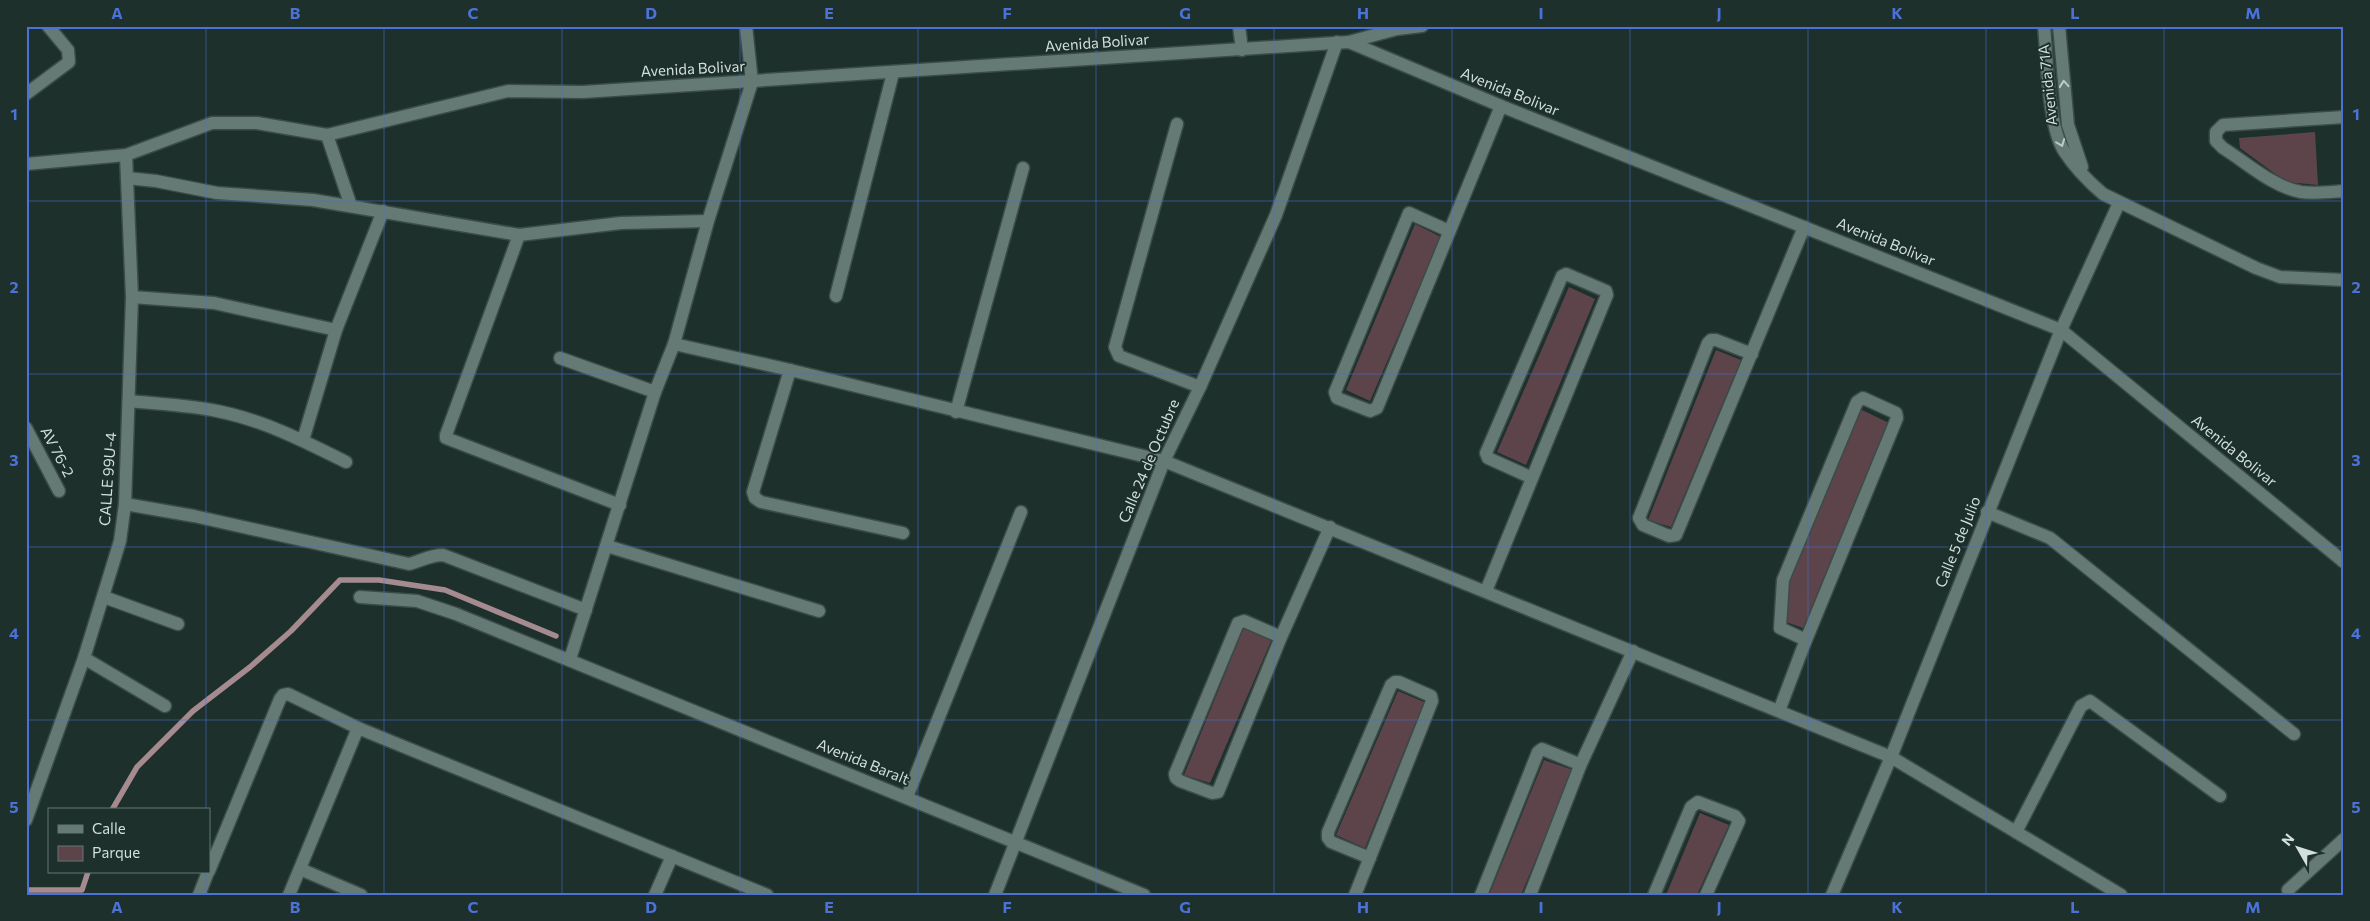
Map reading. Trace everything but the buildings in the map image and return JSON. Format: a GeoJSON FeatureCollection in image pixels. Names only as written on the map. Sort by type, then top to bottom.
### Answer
{"type":"FeatureCollection","features":[{"type":"Feature","properties":{"kind":"street"},"geometry":{"type":"LineString","coordinates":[[26,94],[69,62],[68,50],[48,26]]}},
{"type":"Feature","properties":{"kind":"street"},"geometry":{"type":"LineString","coordinates":[[570,659],[655,392],[674,344],[708,221],[752,82],[746,26]]}},
{"type":"Feature","properties":{"kind":"street"},"geometry":{"type":"LineString","coordinates":[[1239,26],[1242,50]]}},
{"type":"Feature","properties":{"kind":"street"},"geometry":{"type":"LineString","coordinates":[[1343,42],[1396,29],[1422,26]]}},
{"type":"Feature","properties":{"kind":"street","name":"Avenida 71A"},"geometry":{"type":"LineString","coordinates":[[2044,26],[2054,125],[2063,150],[2088,181]]}},
{"type":"Feature","properties":{"kind":"street","name":"Avenida 71A"},"geometry":{"type":"LineString","coordinates":[[2059,26],[2068,125],[2088,181]]}},
{"type":"Feature","properties":{"kind":"street","name":"Avenida Bolivar"},"geometry":{"type":"LineString","coordinates":[[26,164],[126,156],[212,123],[257,123],[327,136],[508,91],[583,92],[1343,42],[2061,330],[2344,562]]}},
{"type":"Feature","properties":{"kind":"street","name":"Calle 24 de Octubre"},"geometry":{"type":"LineString","coordinates":[[995,895],[1164,461],[1200,387],[1276,216],[1343,42]]}},
{"type":"Feature","properties":{"kind":"street"},"geometry":{"type":"LineString","coordinates":[[836,296],[893,73]]}},
{"type":"Feature","properties":{"kind":"street"},"geometry":{"type":"LineString","coordinates":[[1449,231],[1409,213],[1335,392],[1337,398],[1370,411],[1377,408],[1501,106]]}},
{"type":"Feature","properties":{"kind":"street"},"geometry":{"type":"LineString","coordinates":[[2344,117],[2223,125],[2216,132],[2216,141],[2224,148],[2281,184],[2300,192],[2344,191]]}},
{"type":"Feature","properties":{"kind":"street"},"geometry":{"type":"LineString","coordinates":[[1177,124],[1115,347],[1119,356],[1200,387]]}},
{"type":"Feature","properties":{"kind":"street"},"geometry":{"type":"LineString","coordinates":[[327,136],[351,206]]}},
{"type":"Feature","properties":{"kind":"street","name":"CALLE 99U-4"},"geometry":{"type":"LineString","coordinates":[[26,820],[84,658],[120,542],[125,504],[132,297],[126,156]]}},
{"type":"Feature","properties":{"kind":"street"},"geometry":{"type":"LineString","coordinates":[[956,412],[1023,168]]}},
{"type":"Feature","properties":{"kind":"street"},"geometry":{"type":"LineString","coordinates":[[127,178],[156,181],[217,194],[313,200],[519,235],[621,223],[708,221]]}},
{"type":"Feature","properties":{"kind":"street"},"geometry":{"type":"LineString","coordinates":[[2088,181],[2103,194],[2119,203],[2256,268],[2280,277],[2344,280]]}},
{"type":"Feature","properties":{"kind":"street","name":"Calle 5 de Julio"},"geometry":{"type":"LineString","coordinates":[[1832,895],[1891,757],[2061,330],[2119,203]]}},
{"type":"Feature","properties":{"kind":"street"},"geometry":{"type":"LineString","coordinates":[[303,440],[336,330],[383,211]]}},
{"type":"Feature","properties":{"kind":"street"},"geometry":{"type":"LineString","coordinates":[[1752,354],[1716,340],[1711,340],[1708,344],[1640,518],[1643,525],[1669,536],[1676,535],[1752,354],[1804,227]]}},
{"type":"Feature","properties":{"kind":"street"},"geometry":{"type":"LineString","coordinates":[[519,235],[446,438],[620,505]]}},
{"type":"Feature","properties":{"kind":"street"},"geometry":{"type":"LineString","coordinates":[[1486,591],[1530,477],[1607,295],[1606,290],[1566,274],[1562,276],[1486,453],[1488,458],[1530,477]]}},
{"type":"Feature","properties":{"kind":"street"},"geometry":{"type":"LineString","coordinates":[[132,297],[214,303],[336,330]]}},
{"type":"Feature","properties":{"kind":"street"},"geometry":{"type":"LineString","coordinates":[[674,344],[790,370],[956,412],[1164,461],[1891,757],[2121,895]]}},
{"type":"Feature","properties":{"kind":"street"},"geometry":{"type":"LineString","coordinates":[[560,358],[655,392]]}},
{"type":"Feature","properties":{"kind":"street"},"geometry":{"type":"LineString","coordinates":[[790,370],[753,492],[755,498],[761,502],[902,533]]}},
{"type":"Feature","properties":{"kind":"street"},"geometry":{"type":"LineString","coordinates":[[1779,711],[1806,640],[1898,418],[1896,413],[1863,398],[1857,402],[1783,580],[1780,628],[1806,640]]}},
{"type":"Feature","properties":{"kind":"street"},"geometry":{"type":"LineString","coordinates":[[129,401],[216,411],[259,422],[303,440],[346,462]]}},
{"type":"Feature","properties":{"kind":"street","name":"AV 76-2"},"geometry":{"type":"LineString","coordinates":[[26,428],[59,491]]}},
{"type":"Feature","properties":{"kind":"street"},"geometry":{"type":"LineString","coordinates":[[125,504],[194,516],[409,564],[419,562],[430,555],[443,555],[586,610]]}},
{"type":"Feature","properties":{"kind":"street"},"geometry":{"type":"LineString","coordinates":[[906,797],[1021,512]]}},
{"type":"Feature","properties":{"kind":"street"},"geometry":{"type":"LineString","coordinates":[[1987,512],[2050,538],[2294,734]]}},
{"type":"Feature","properties":{"kind":"street"},"geometry":{"type":"LineString","coordinates":[[1281,637],[1244,621],[1238,623],[1175,774],[1176,778],[1180,781],[1212,794],[1218,792],[1281,637],[1330,527]]}},
{"type":"Feature","properties":{"kind":"street"},"geometry":{"type":"LineString","coordinates":[[607,546],[819,610]]}},
{"type":"Feature","properties":{"kind":"street"},"geometry":{"type":"LineString","coordinates":[[104,596],[178,624]]}},
{"type":"Feature","properties":{"kind":"street","name":"Avenida Baralt"},"geometry":{"type":"LineString","coordinates":[[360,597],[417,601],[456,614],[1144,895]]}},
{"type":"Feature","properties":{"kind":"street"},"geometry":{"type":"LineString","coordinates":[[1530,895],[1580,766],[1633,651]]}},
{"type":"Feature","properties":{"kind":"street"},"geometry":{"type":"LineString","coordinates":[[84,658],[165,706]]}},
{"type":"Feature","properties":{"kind":"street"},"geometry":{"type":"LineString","coordinates":[[1355,895],[1370,858],[1432,702],[1431,696],[1399,682],[1394,682],[1391,685],[1328,832],[1328,838],[1332,842],[1370,858]]}},
{"type":"Feature","properties":{"kind":"street"},"geometry":{"type":"LineString","coordinates":[[210,867],[283,695],[288,694],[358,728],[767,895]]}},
{"type":"Feature","properties":{"kind":"street"},"geometry":{"type":"LineString","coordinates":[[2016,832],[2082,706],[2090,702],[2220,796]]}},
{"type":"Feature","properties":{"kind":"street"},"geometry":{"type":"LineString","coordinates":[[289,895],[358,728]]}},
{"type":"Feature","properties":{"kind":"street"},"geometry":{"type":"LineString","coordinates":[[1481,895],[1538,752],[1542,749],[1580,766]]}},
{"type":"Feature","properties":{"kind":"street"},"geometry":{"type":"LineString","coordinates":[[1654,895],[1691,807],[1698,802],[1735,816],[1740,821],[1706,895]]}},
{"type":"Feature","properties":{"kind":"street"},"geometry":{"type":"LineString","coordinates":[[2288,890],[2344,839]]}},
{"type":"Feature","properties":{"kind":"street"},"geometry":{"type":"LineString","coordinates":[[656,895],[672,856]]}},
{"type":"Feature","properties":{"kind":"street"},"geometry":{"type":"LineString","coordinates":[[300,869],[361,895]]}},
{"type":"Feature","properties":{"kind":"street"},"geometry":{"type":"LineString","coordinates":[[199,895],[207,874]]}},
{"type":"Feature","properties":{"kind":"green space"},"geometry":{"type":"Polygon","coordinates":[[[2315,132],[2318,185],[2286,182],[2240,148],[2239,138],[2315,132]]]}},
{"type":"Feature","properties":{"kind":"green space"},"geometry":{"type":"Polygon","coordinates":[[[1415,224],[1441,237],[1370,401],[1346,390],[1415,224]]]}},
{"type":"Feature","properties":{"kind":"green space"},"geometry":{"type":"Polygon","coordinates":[[[1569,287],[1595,299],[1526,465],[1497,452],[1569,287]]]}},
{"type":"Feature","properties":{"kind":"green space"},"geometry":{"type":"Polygon","coordinates":[[[1716,350],[1741,360],[1671,527],[1648,520],[1716,350]]]}},
{"type":"Feature","properties":{"kind":"green space"},"geometry":{"type":"Polygon","coordinates":[[[1860,409],[1889,423],[1803,628],[1783,621],[1785,588],[1860,409]]]}},
{"type":"Feature","properties":{"kind":"green space"},"geometry":{"type":"Polygon","coordinates":[[[1244,627],[1271,641],[1210,783],[1184,775],[1244,627]]]}},
{"type":"Feature","properties":{"kind":"green space"},"geometry":{"type":"Polygon","coordinates":[[[1398,691],[1424,702],[1365,848],[1336,835],[1398,691]]]}},
{"type":"Feature","properties":{"kind":"green space"},"geometry":{"type":"Polygon","coordinates":[[[1544,760],[1573,770],[1521,895],[1489,895],[1544,760]]]}},
{"type":"Feature","properties":{"kind":"green space"},"geometry":{"type":"Polygon","coordinates":[[[1700,813],[1729,825],[1697,895],[1666,895],[1700,813]]]}},
{"type":"Feature","properties":{"kind":"waterway"},"geometry":{"type":"LineString","coordinates":[[113,808],[137,767],[193,711],[250,667],[291,631],[340,580],[379,580],[445,590],[556,636]]}},
{"type":"Feature","properties":{"kind":"waterway"},"geometry":{"type":"LineString","coordinates":[[26,890],[82,890],[87,874]]}}]}
